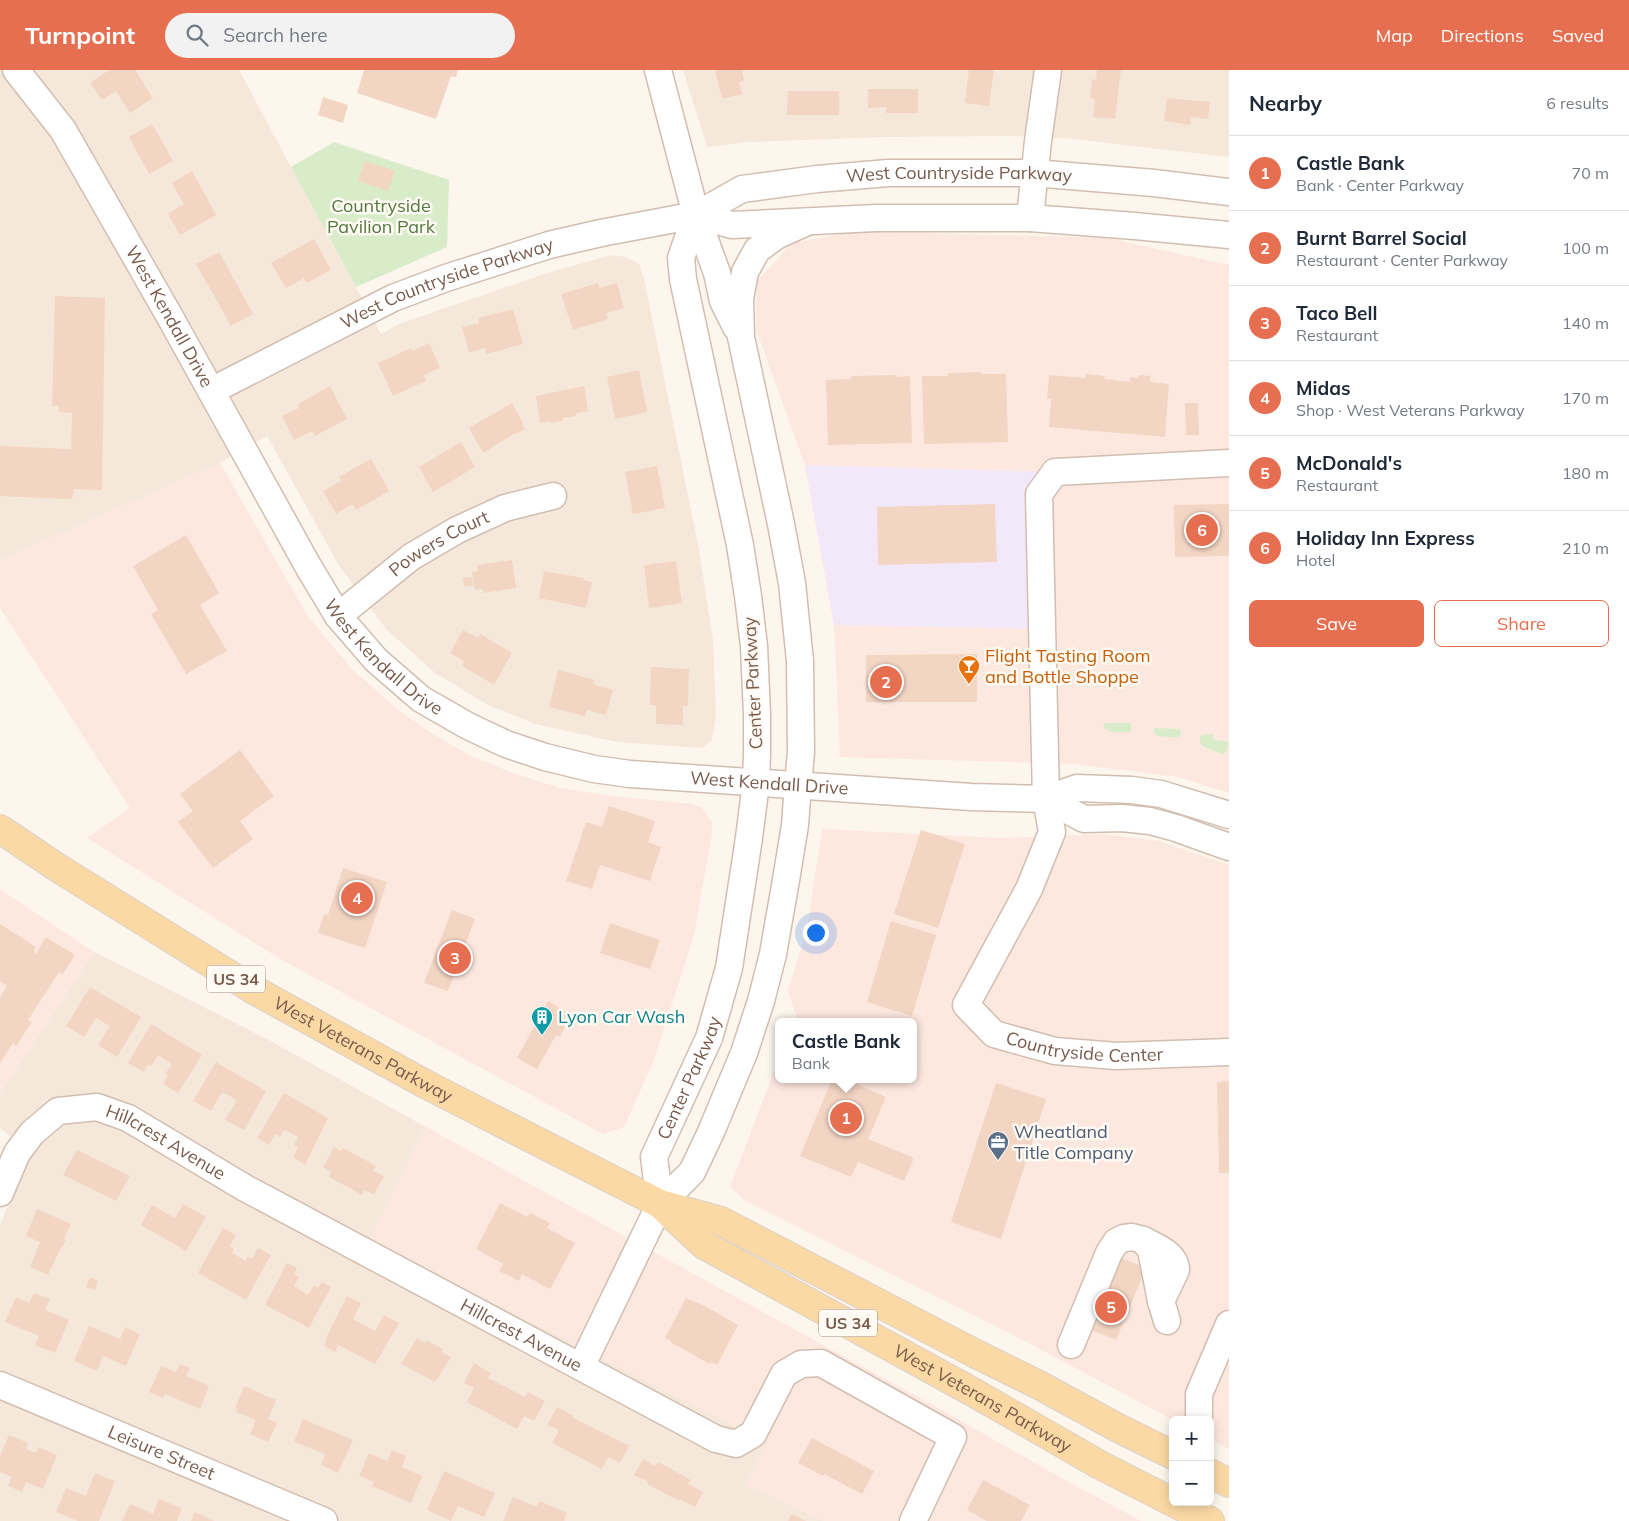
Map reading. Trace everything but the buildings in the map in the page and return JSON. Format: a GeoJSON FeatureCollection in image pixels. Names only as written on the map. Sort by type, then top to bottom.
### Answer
{"type":"FeatureCollection","features":[{"type":"Feature","properties":{"kind":"main road","name":"West Veterans Parkway"},"geometry":{"type":"LineString","coordinates":[[0,829],[58,868],[261,994],[427,1085],[660,1204],[721,1221],[1169,1453]]}},
{"type":"Feature","properties":{"kind":"main road","name":"West Veterans Parkway"},"geometry":{"type":"LineString","coordinates":[[660,1204],[704,1245],[1100,1464],[1210,1521]]}},
{"type":"Feature","properties":{"kind":"main road"},"geometry":{"type":"LineString","coordinates":[[1214,1475],[1229,1483]]}},
{"type":"Feature","properties":{"kind":"street","name":"West Kendall Drive"},"geometry":{"type":"LineString","coordinates":[[16,70],[63,130],[338,616],[376,660],[421,699],[468,726],[506,744],[545,757],[594,769],[630,774],[970,797],[1046,798],[1077,788],[1132,790],[1161,794],[1229,815]]}},
{"type":"Feature","properties":{"kind":"street"},"geometry":{"type":"LineString","coordinates":[[658,70],[696,215],[717,272],[723,301],[741,337]]}},
{"type":"Feature","properties":{"kind":"street"},"geometry":{"type":"LineString","coordinates":[[1030,218],[1048,70]]}},
{"type":"Feature","properties":{"kind":"street","name":"West Countryside Parkway"},"geometry":{"type":"LineString","coordinates":[[211,391],[393,298],[446,278],[550,245],[600,233],[696,215],[742,189],[817,179],[888,173],[1034,173],[1154,182],[1229,192]]}},
{"type":"Feature","properties":{"kind":"street","name":"West Countryside Parkway"},"geometry":{"type":"LineString","coordinates":[[696,215],[732,225],[876,218],[1030,218],[1229,235]]}},
{"type":"Feature","properties":{"kind":"street","name":"Center Parkway"},"geometry":{"type":"LineString","coordinates":[[660,1204],[654,1157],[709,1038],[729,968],[756,783],[757,714],[754,646],[748,596],[740,545],[683,279],[681,258],[696,215]]}},
{"type":"Feature","properties":{"kind":"street"},"geometry":{"type":"LineString","coordinates":[[581,1367],[660,1204],[692,1172],[734,1078],[761,1001],[773,954],[794,826],[798,785],[801,752],[800,661],[792,583],[741,337],[740,299],[745,272],[756,250],[776,236],[807,222]]}},
{"type":"Feature","properties":{"kind":"street","name":"Countryside Center"},"geometry":{"type":"LineString","coordinates":[[1229,464],[1055,472],[1039,494],[1046,798],[1052,832],[1030,889],[966,1005],[994,1034],[1055,1052],[1116,1056],[1229,1052]]}},
{"type":"Feature","properties":{"kind":"street","name":"Powers Court"},"geometry":{"type":"LineString","coordinates":[[338,616],[410,557],[457,530],[505,508],[553,496]]}},
{"type":"Feature","properties":{"kind":"street","name":"West Kendall Drive"},"geometry":{"type":"LineString","coordinates":[[1046,798],[1084,819],[1122,818],[1150,821],[1229,847]]}},
{"type":"Feature","properties":{"kind":"street","name":"Hillcrest Avenue"},"geometry":{"type":"LineString","coordinates":[[0,1193],[18,1153],[32,1133],[58,1111],[97,1107],[128,1118],[246,1188],[716,1439],[736,1444],[754,1434],[784,1374],[801,1364],[821,1363],[953,1437],[912,1521]]}},
{"type":"Feature","properties":{"kind":"street"},"geometry":{"type":"LineString","coordinates":[[1071,1345],[1109,1253],[1116,1242],[1124,1238],[1132,1237],[1143,1240],[1151,1250],[1164,1311]]}},
{"type":"Feature","properties":{"kind":"street"},"geometry":{"type":"LineString","coordinates":[[1198,1416],[1199,1394],[1229,1324]]}},
{"type":"Feature","properties":{"kind":"street","name":"Leisure Street"},"geometry":{"type":"LineString","coordinates":[[0,1385],[324,1521]]}},
{"type":"Feature","properties":{"kind":"shaded area"},"geometry":{"type":"Polygon","coordinates":[[[0,70],[239,70],[381,334],[399,324],[544,274],[611,255],[626,257],[639,264],[644,278],[699,550],[713,640],[716,715],[712,740],[702,748],[617,742],[535,724],[488,705],[435,673],[386,629],[338,564],[267,436],[220,463],[0,560],[0,70]]]}},
{"type":"Feature","properties":{"kind":"shaded area"},"geometry":{"type":"Polygon","coordinates":[[[683,70],[1229,70],[1229,157],[1065,138],[1007,136],[884,137],[747,142],[707,147],[683,70]]]}},
{"type":"Feature","properties":{"kind":"shaded area"},"geometry":{"type":"Polygon","coordinates":[[[858,231],[1107,238],[1229,265],[1229,793],[1178,777],[1074,764],[840,757],[834,625],[805,465],[756,329],[757,281],[792,243],[858,231]]]}},
{"type":"Feature","properties":{"kind":"shaded area"},"geometry":{"type":"Polygon","coordinates":[[[220,463],[307,615],[352,669],[398,710],[436,736],[471,756],[513,773],[560,788],[612,796],[692,804],[701,807],[712,822],[712,834],[694,935],[654,1060],[624,1127],[603,1134],[282,960],[87,838],[130,808],[0,608],[0,560],[220,463]]]}},
{"type":"Feature","properties":{"kind":"shaded area"},"geometry":{"type":"Polygon","coordinates":[[[805,465],[1055,472],[1039,494],[1042,629],[834,625],[805,465]]]}},
{"type":"Feature","properties":{"kind":"shaded area"},"geometry":{"type":"Polygon","coordinates":[[[822,829],[1001,838],[1102,834],[1159,841],[1229,865],[1229,1449],[1214,1441],[1214,1416],[1169,1416],[1169,1418],[1023,1340],[744,1200],[730,1187],[775,1069],[775,1083],[917,1083],[917,1018],[795,1018],[796,1015],[788,991],[807,929],[822,829]]]}},
{"type":"Feature","properties":{"kind":"shaded area"},"geometry":{"type":"Polygon","coordinates":[[[0,889],[94,952],[0,1093],[0,889]]]}},
{"type":"Feature","properties":{"kind":"shaded area"},"geometry":{"type":"Polygon","coordinates":[[[94,952],[267,1039],[426,1127],[371,1239],[768,1443],[747,1484],[824,1521],[0,1521],[0,1225],[30,1153],[0,1128],[0,1093],[94,952]]]}},
{"type":"Feature","properties":{"kind":"shaded area"},"geometry":{"type":"Polygon","coordinates":[[[426,1127],[1141,1521],[824,1521],[747,1484],[767,1443],[371,1239],[426,1127]]]}},
{"type":"Feature","properties":{"kind":"green space","name":"Countryside Pavilion Park"},"geometry":{"type":"Polygon","coordinates":[[[334,142],[449,180],[447,247],[356,287],[291,167],[334,142]]]}},
{"type":"Feature","properties":{"kind":"green space"},"geometry":{"type":"Polygon","coordinates":[[[1105,723],[1131,723],[1131,731],[1112,732],[1103,727],[1105,723]]]}},
{"type":"Feature","properties":{"kind":"green space"},"geometry":{"type":"Polygon","coordinates":[[[1155,728],[1180,729],[1181,734],[1179,738],[1157,736],[1153,731],[1155,728]]]}},
{"type":"Feature","properties":{"kind":"green space"},"geometry":{"type":"Polygon","coordinates":[[[1213,734],[1213,740],[1229,743],[1226,752],[1222,754],[1202,746],[1200,738],[1202,735],[1213,734]]]}},
{"type":"Feature","properties":{"kind":"place","name":"Holiday Inn Express"},"geometry":{"type":"Point","coordinates":[1202,530]}},
{"type":"Feature","properties":{"kind":"place","name":"Burnt Barrel Social"},"geometry":{"type":"Point","coordinates":[886,682]}},
{"type":"Feature","properties":{"kind":"place","name":"Flight Tasting Room and Bottle Shoppe"},"geometry":{"type":"Point","coordinates":[969,685]}},
{"type":"Feature","properties":{"kind":"place","name":"Midas"},"geometry":{"type":"Point","coordinates":[357,898]}},
{"type":"Feature","properties":{"kind":"place","name":"Taco Bell"},"geometry":{"type":"Point","coordinates":[455,958]}},
{"type":"Feature","properties":{"kind":"place","name":"Lyon Car Wash"},"geometry":{"type":"Point","coordinates":[542,1036]}},
{"type":"Feature","properties":{"kind":"place","name":"Castle Bank"},"geometry":{"type":"Point","coordinates":[846,1118]}},
{"type":"Feature","properties":{"kind":"place","name":"Wheatland Title Company"},"geometry":{"type":"Point","coordinates":[998,1161]}},
{"type":"Feature","properties":{"kind":"place","name":"McDonald's"},"geometry":{"type":"Point","coordinates":[1111,1307]}}]}
